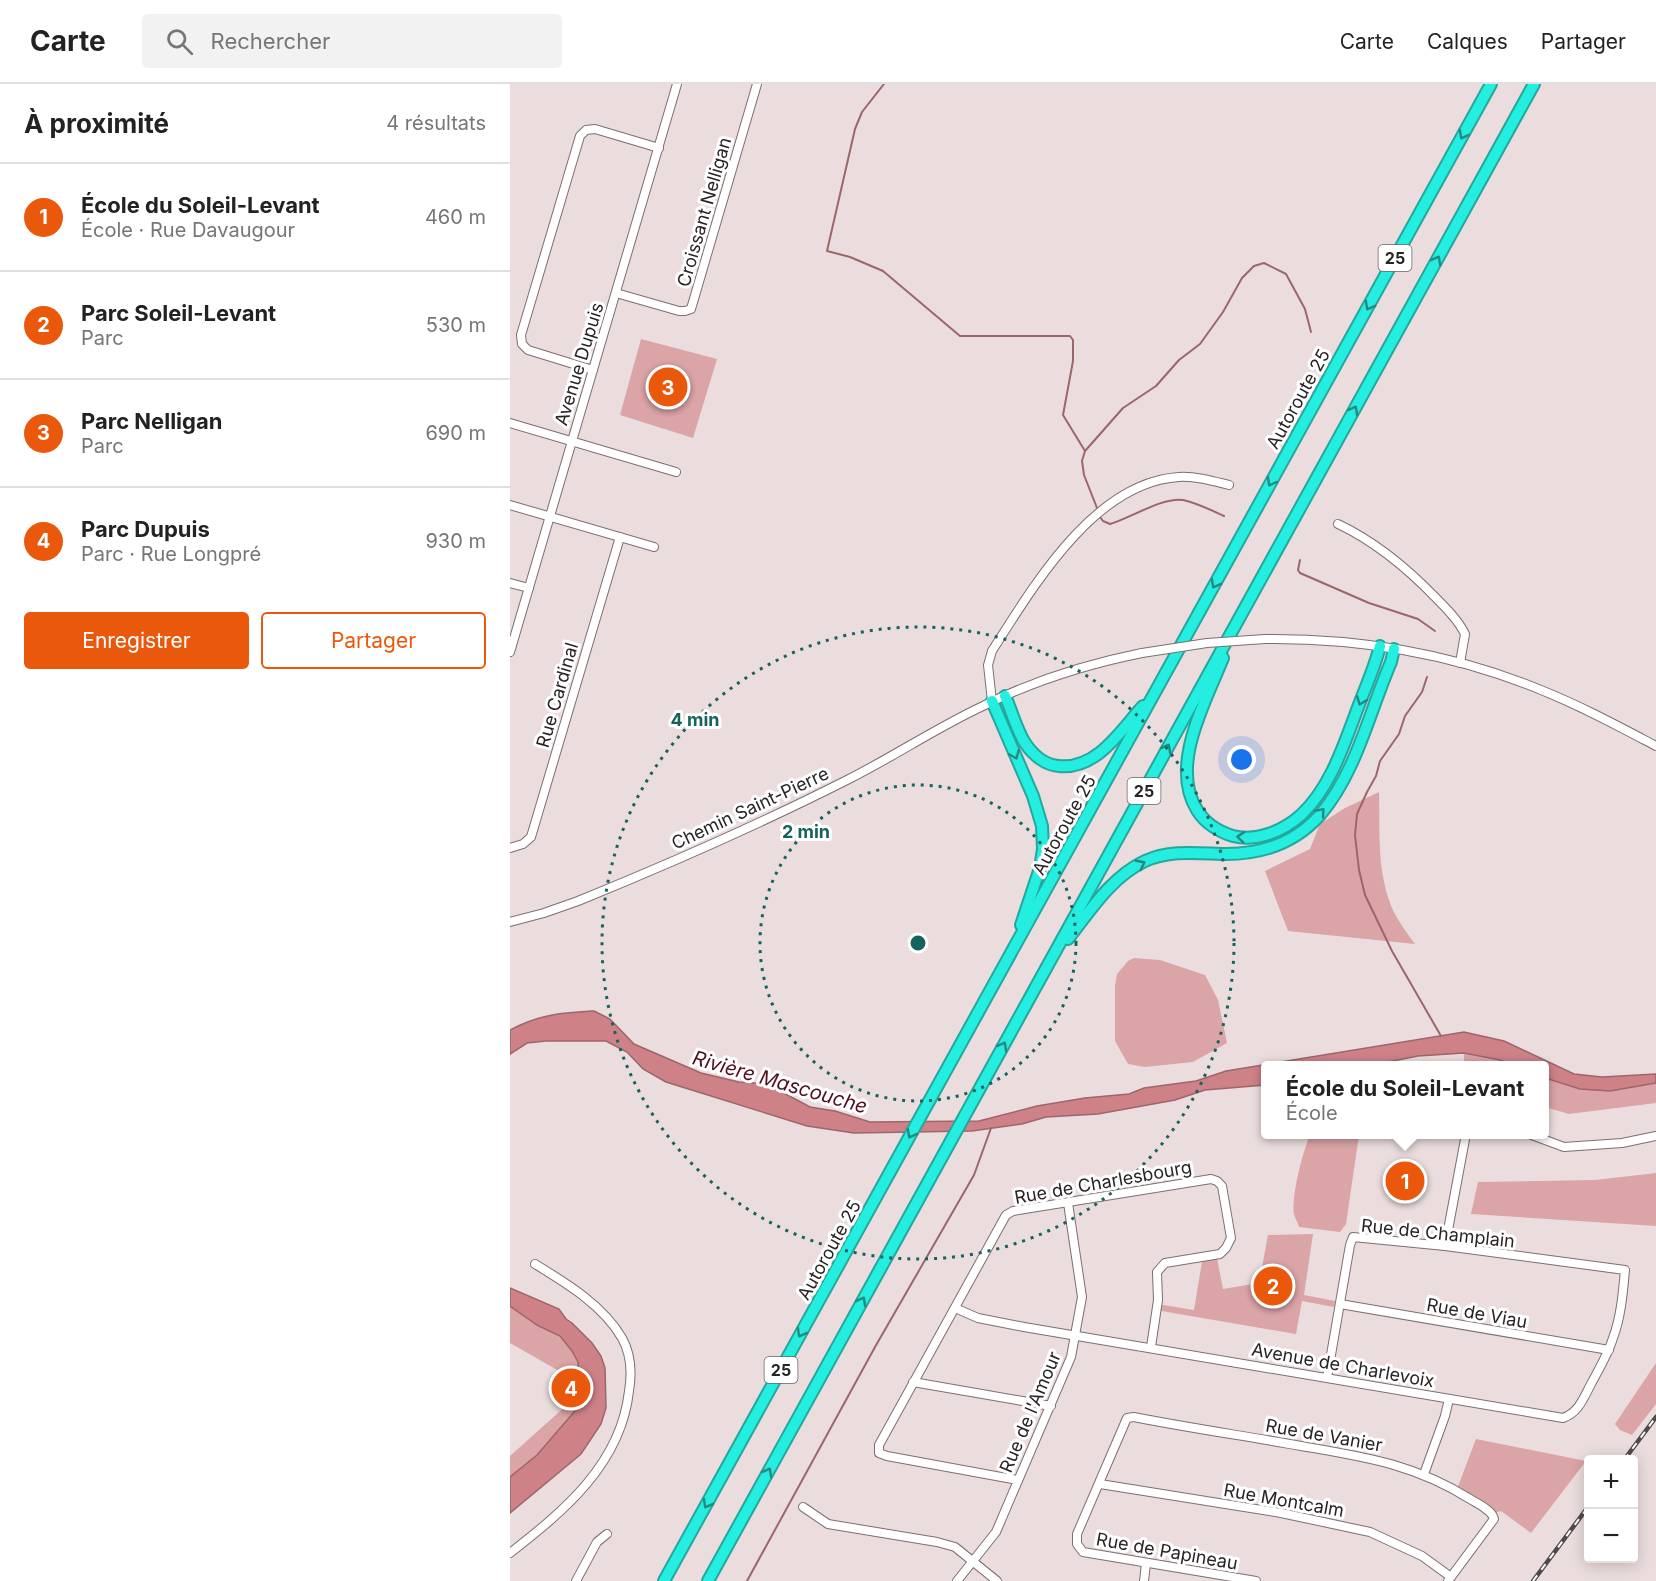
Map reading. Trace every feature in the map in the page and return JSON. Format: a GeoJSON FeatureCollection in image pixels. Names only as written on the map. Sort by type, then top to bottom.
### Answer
{"type":"FeatureCollection","features":[{"type":"Feature","properties":{"kind":"highway","name":"Autoroute 25"},"geometry":{"type":"LineString","coordinates":[[664,1581],[1491,84]]}},
{"type":"Feature","properties":{"kind":"highway","name":"25"},"geometry":{"type":"LineString","coordinates":[[708,1581],[1534,84]]}},
{"type":"Feature","properties":{"kind":"highway"},"geometry":{"type":"LineString","coordinates":[[1240,616],[1196,725],[1187,772],[1191,798],[1201,816],[1213,827],[1236,837],[1252,838],[1275,831],[1296,819],[1315,798],[1338,759],[1380,646]]}},
{"type":"Feature","properties":{"kind":"highway"},"geometry":{"type":"LineString","coordinates":[[1048,965],[1103,894],[1121,876],[1139,864],[1153,858],[1177,853],[1233,854],[1262,851],[1284,842],[1305,829],[1330,802],[1347,771],[1391,662],[1394,649]]}},
{"type":"Feature","properties":{"kind":"highway"},"geometry":{"type":"LineString","coordinates":[[1005,696],[1029,749],[1050,764],[1070,766],[1089,760],[1106,747],[1157,689]]}},
{"type":"Feature","properties":{"kind":"highway"},"geometry":{"type":"LineString","coordinates":[[992,701],[1033,796],[1042,834],[1039,875],[1005,964]]}},
{"type":"Feature","properties":{"kind":"street","name":"Avenue Dupuis"},"geometry":{"type":"LineString","coordinates":[[510,652],[677,84]]}},
{"type":"Feature","properties":{"kind":"street","name":"Croissant Nelligan"},"geometry":{"type":"LineString","coordinates":[[616,293],[679,311],[691,309],[757,84]]}},
{"type":"Feature","properties":{"kind":"street"},"geometry":{"type":"LineString","coordinates":[[593,370],[528,350],[522,344],[521,335],[570,169],[580,136],[586,130],[595,129],[659,148]]}},
{"type":"Feature","properties":{"kind":"street"},"geometry":{"type":"LineString","coordinates":[[510,423],[676,472]]}},
{"type":"Feature","properties":{"kind":"street"},"geometry":{"type":"LineString","coordinates":[[992,701],[988,665],[992,651],[1062,549],[1086,525],[1127,495],[1158,481],[1186,477],[1229,485]]}},
{"type":"Feature","properties":{"kind":"street"},"geometry":{"type":"LineString","coordinates":[[510,505],[654,546]]}},
{"type":"Feature","properties":{"kind":"street"},"geometry":{"type":"LineString","coordinates":[[1338,524],[1391,555],[1450,613],[1465,634],[1460,663]]}},
{"type":"Feature","properties":{"kind":"street","name":"Rue Cardinal"},"geometry":{"type":"LineString","coordinates":[[510,848],[523,844],[531,837],[620,537]]}},
{"type":"Feature","properties":{"kind":"street"},"geometry":{"type":"LineString","coordinates":[[510,583],[529,588]]}},
{"type":"Feature","properties":{"kind":"street","name":"Chemin Saint-Pierre"},"geometry":{"type":"LineString","coordinates":[[510,922],[578,902],[794,806],[866,770],[992,701],[1074,670],[1142,653],[1207,643],[1265,639],[1326,641],[1380,646],[1460,663],[1518,681],[1563,699],[1656,746]]}},
{"type":"Feature","properties":{"kind":"street"},"geometry":{"type":"LineString","coordinates":[[991,687],[1005,696]]}},
{"type":"Feature","properties":{"kind":"street"},"geometry":{"type":"LineString","coordinates":[[1542,1139],[1564,1147],[1622,1143],[1656,1136]]}},
{"type":"Feature","properties":{"kind":"street"},"geometry":{"type":"LineString","coordinates":[[1445,1246],[1465,1139]]}},
{"type":"Feature","properties":{"kind":"street","name":"Rue de Charlesbourg"},"geometry":{"type":"LineString","coordinates":[[1018,1480],[879,1453],[879,1445],[1006,1215],[1013,1211],[1211,1179],[1217,1181],[1222,1186],[1231,1238],[1220,1254],[1165,1263],[1157,1272],[1158,1300],[1151,1347]]}},
{"type":"Feature","properties":{"kind":"street","name":"Rue de l'Amour"},"geometry":{"type":"LineString","coordinates":[[957,1581],[996,1532],[1071,1357],[1082,1298],[1068,1203]]}},
{"type":"Feature","properties":{"kind":"street","name":"Rue de Champlain"},"geometry":{"type":"LineString","coordinates":[[1327,1378],[1353,1237],[1445,1246],[1626,1270]]}},
{"type":"Feature","properties":{"kind":"street"},"geometry":{"type":"LineString","coordinates":[[510,1553],[565,1508],[604,1462],[622,1426],[630,1388],[627,1350],[614,1327],[578,1293],[535,1264]]}},
{"type":"Feature","properties":{"kind":"street","name":"Avenue de Charlevoix"},"geometry":{"type":"LineString","coordinates":[[955,1308],[978,1318],[1563,1418],[1573,1414],[1580,1406],[1609,1350],[1621,1306],[1626,1270]]}},
{"type":"Feature","properties":{"kind":"street","name":"Rue de Viau"},"geometry":{"type":"LineString","coordinates":[[1340,1304],[1609,1350]]}},
{"type":"Feature","properties":{"kind":"street"},"geometry":{"type":"LineString","coordinates":[[913,1382],[1051,1406]]}},
{"type":"Feature","properties":{"kind":"street"},"geometry":{"type":"LineString","coordinates":[[1424,1474],[1449,1399]]}},
{"type":"Feature","properties":{"kind":"street","name":"Rue de Vanier"},"geometry":{"type":"LineString","coordinates":[[1100,1484],[1127,1418],[1134,1417],[1368,1458],[1424,1474],[1456,1490],[1493,1515],[1494,1519],[1450,1579]]}},
{"type":"Feature","properties":{"kind":"street","name":"Rue de Papineau"},"geometry":{"type":"LineString","coordinates":[[1100,1484],[1077,1534],[1077,1544],[1083,1552],[1256,1581]]}},
{"type":"Feature","properties":{"kind":"street","name":"Rue Montcalm"},"geometry":{"type":"LineString","coordinates":[[1100,1484],[1281,1513],[1370,1532],[1422,1556],[1450,1579]]}},
{"type":"Feature","properties":{"kind":"street"},"geometry":{"type":"LineString","coordinates":[[803,1507],[828,1524],[955,1547],[997,1581]]}},
{"type":"Feature","properties":{"kind":"street"},"geometry":{"type":"LineString","coordinates":[[576,1581],[597,1542],[607,1534]]}},
{"type":"Feature","properties":{"kind":"street"},"geometry":{"type":"LineString","coordinates":[[1144,1581],[1146,1563]]}},
{"type":"Feature","properties":{"kind":"shaded area"},"geometry":{"type":"Polygon","coordinates":[[[641,339],[717,359],[693,438],[620,415],[641,339]]]}},
{"type":"Feature","properties":{"kind":"shaded area"},"geometry":{"type":"Polygon","coordinates":[[[1379,792],[1380,846],[1385,887],[1394,912],[1415,944],[1288,931],[1265,871],[1310,849],[1320,824],[1345,808],[1379,792]]]}},
{"type":"Feature","properties":{"kind":"shaded area"},"geometry":{"type":"Polygon","coordinates":[[[1134,958],[1160,960],[1205,975],[1218,1000],[1227,1043],[1193,1062],[1145,1067],[1128,1064],[1115,1041],[1115,986],[1117,974],[1128,961],[1134,958]]]}},
{"type":"Feature","properties":{"kind":"shaded area","name":"Rivière Mascouche"},"geometry":{"type":"Polygon","coordinates":[[[594,1011],[610,1019],[634,1044],[701,1073],[739,1082],[767,1084],[810,1107],[835,1111],[870,1122],[979,1121],[1037,1106],[1129,1094],[1144,1088],[1196,1081],[1226,1071],[1261,1065],[1261,1085],[1205,1090],[1175,1100],[1098,1114],[1046,1117],[1022,1124],[972,1131],[854,1133],[807,1126],[666,1082],[643,1069],[627,1052],[606,1041],[527,1043],[510,1054],[510,1030],[551,1015],[594,1011]]]}},
{"type":"Feature","properties":{"kind":"shaded area","name":"Rivière Mascouche"},"geometry":{"type":"Polygon","coordinates":[[[1464,1032],[1504,1041],[1546,1061],[1503,1061],[1464,1053],[1418,1056],[1393,1061],[1287,1061],[1464,1032]]]}},
{"type":"Feature","properties":{"kind":"shaded area"},"geometry":{"type":"Polygon","coordinates":[[[1464,1053],[1503,1061],[1464,1061],[1464,1053]]]}},
{"type":"Feature","properties":{"kind":"shaded area","name":"Rivière Mascouche"},"geometry":{"type":"Polygon","coordinates":[[[1549,1062],[1574,1074],[1602,1077],[1656,1074],[1656,1083],[1610,1091],[1580,1089],[1549,1079],[1549,1062]]]}},
{"type":"Feature","properties":{"kind":"shaded area"},"geometry":{"type":"Polygon","coordinates":[[[1549,1080],[1580,1089],[1610,1091],[1656,1083],[1656,1103],[1569,1114],[1549,1108],[1549,1080]]]}},
{"type":"Feature","properties":{"kind":"shaded area"},"geometry":{"type":"Polygon","coordinates":[[[1309,1139],[1358,1139],[1346,1224],[1340,1232],[1299,1227],[1294,1216],[1294,1206],[1301,1162],[1309,1139]]]}},
{"type":"Feature","properties":{"kind":"shaded area"},"geometry":{"type":"Polygon","coordinates":[[[1656,1173],[1656,1226],[1471,1214],[1478,1182],[1595,1180],[1656,1173]]]}},
{"type":"Feature","properties":{"kind":"shaded area"},"geometry":{"type":"Polygon","coordinates":[[[1313,1234],[1304,1295],[1335,1301],[1334,1307],[1302,1301],[1296,1334],[1156,1310],[1157,1304],[1194,1310],[1202,1262],[1200,1256],[1216,1253],[1223,1289],[1259,1283],[1268,1235],[1313,1234]]]}},
{"type":"Feature","properties":{"kind":"shaded area"},"geometry":{"type":"Polygon","coordinates":[[[510,1288],[559,1309],[566,1319],[592,1343],[601,1356],[605,1368],[606,1408],[601,1424],[581,1454],[510,1513],[510,1477],[537,1455],[581,1404],[578,1362],[572,1351],[560,1336],[537,1325],[510,1306],[510,1288]]]}},
{"type":"Feature","properties":{"kind":"shaded area"},"geometry":{"type":"Polygon","coordinates":[[[510,1306],[537,1325],[560,1336],[572,1351],[578,1363],[581,1404],[537,1455],[510,1477],[510,1456],[567,1405],[559,1371],[510,1343],[510,1306]]]}},
{"type":"Feature","properties":{"kind":"shaded area"},"geometry":{"type":"Polygon","coordinates":[[[1656,1363],[1656,1404],[1632,1435],[1620,1430],[1615,1424],[1656,1363]]]}},
{"type":"Feature","properties":{"kind":"shaded area"},"geometry":{"type":"Polygon","coordinates":[[[1476,1439],[1584,1461],[1531,1533],[1501,1511],[1494,1513],[1457,1489],[1476,1439]]]}},
{"type":"Feature","properties":{"kind":"waterway"},"geometry":{"type":"LineString","coordinates":[[884,84],[862,112],[855,129],[827,251],[850,257],[883,271],[960,336],[1070,336],[1073,340],[1073,361],[1063,415],[1085,451]]}},
{"type":"Feature","properties":{"kind":"waterway"},"geometry":{"type":"LineString","coordinates":[[1097,508],[1084,475],[1082,461],[1085,451],[1123,408],[1156,386],[1179,360],[1200,344],[1223,312],[1242,278],[1254,266],[1264,263],[1286,274],[1305,309],[1311,332]]}},
{"type":"Feature","properties":{"kind":"waterway"},"geometry":{"type":"LineString","coordinates":[[1100,517],[1110,524],[1156,505],[1175,500],[1193,503],[1224,516]]}},
{"type":"Feature","properties":{"kind":"waterway"},"geometry":{"type":"LineString","coordinates":[[1300,560],[1298,570],[1300,573],[1369,603],[1418,619],[1435,631]]}},
{"type":"Feature","properties":{"kind":"waterway"},"geometry":{"type":"LineString","coordinates":[[1427,677],[1422,692],[1405,716],[1399,734],[1380,761],[1376,776],[1357,814],[1355,835],[1359,870],[1365,895],[1392,951],[1441,1036]]}},
{"type":"Feature","properties":{"kind":"waterway"},"geometry":{"type":"LineString","coordinates":[[747,1581],[875,1347],[974,1175],[991,1128]]}},
{"type":"Feature","properties":{"kind":"railway"},"geometry":{"type":"LineString","coordinates":[[1628,1455],[1656,1417]]}},
{"type":"Feature","properties":{"kind":"railway"},"geometry":{"type":"LineString","coordinates":[[1533,1581],[1587,1509]]}},
{"type":"Feature","properties":{"kind":"place","name":"Parc Nelligan"},"geometry":{"type":"Point","coordinates":[668,387]}},
{"type":"Feature","properties":{"kind":"place","name":"École du Soleil-Levant"},"geometry":{"type":"Point","coordinates":[1405,1181]}},
{"type":"Feature","properties":{"kind":"place","name":"Parc Soleil-Levant"},"geometry":{"type":"Point","coordinates":[1273,1286]}},
{"type":"Feature","properties":{"kind":"place","name":"Parc Dupuis"},"geometry":{"type":"Point","coordinates":[571,1388]}}]}
